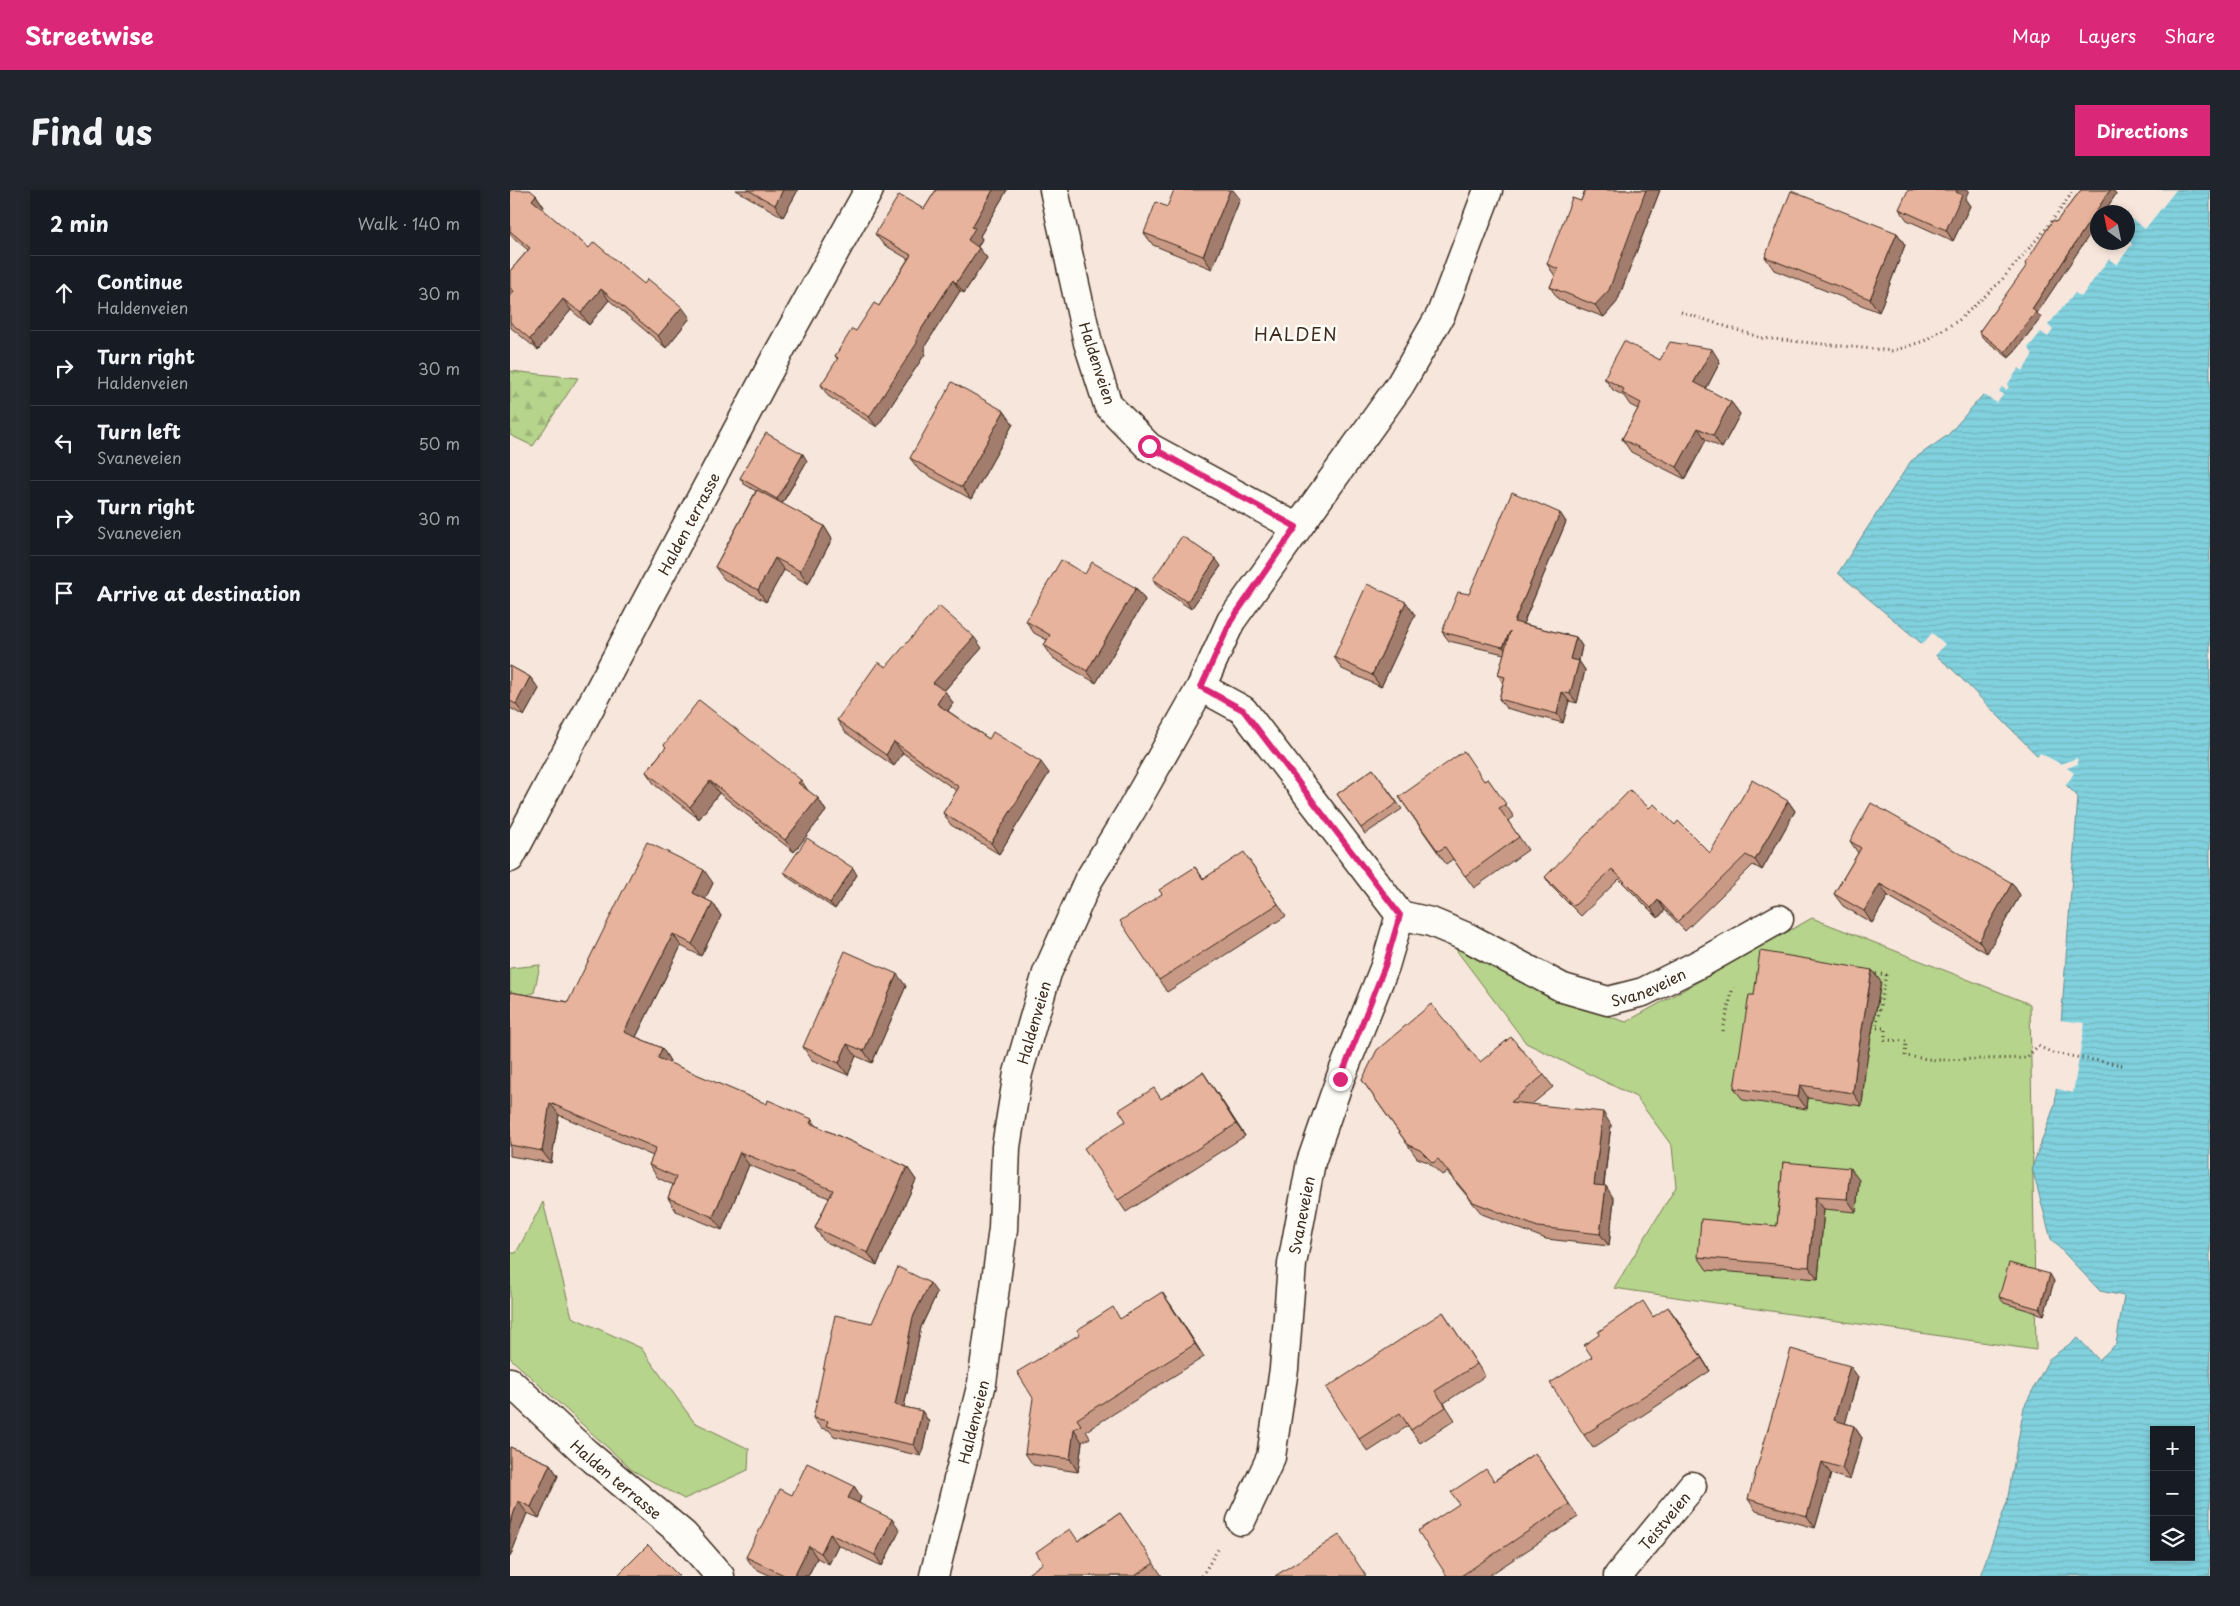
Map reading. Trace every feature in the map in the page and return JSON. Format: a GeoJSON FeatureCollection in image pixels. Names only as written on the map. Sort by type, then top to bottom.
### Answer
{"type":"FeatureCollection","features":[{"type":"Feature","properties":{"kind":"street","name":"Halden terrasse"},"geometry":{"type":"LineString","coordinates":[[510,858],[774,361],[869,190]]}},
{"type":"Feature","properties":{"kind":"street","name":"Haldenveien"},"geometry":{"type":"LineString","coordinates":[[1054,190],[1088,343],[1108,405],[1149,446],[1296,527]]}},
{"type":"Feature","properties":{"kind":"street","name":"Haldenveien"},"geometry":{"type":"LineString","coordinates":[[934,1576],[982,1383],[1003,1229],[1006,1147],[1018,1073],[1046,973],[1088,881],[1131,811],[1201,687],[1231,621],[1296,527],[1400,385],[1441,314],[1488,190]]}},
{"type":"Feature","properties":{"kind":"street"},"geometry":{"type":"LineString","coordinates":[[1201,687],[1243,710],[1400,915]]}},
{"type":"Feature","properties":{"kind":"street","name":"Svaneveien"},"geometry":{"type":"LineString","coordinates":[[1241,1522],[1271,1458],[1284,1369],[1292,1264],[1311,1162],[1340,1079],[1385,966],[1400,915],[1431,922],[1469,938],[1562,988],[1608,1001],[1643,992],[1704,962],[1778,919]]}},
{"type":"Feature","properties":{"kind":"street","name":"Halden terrasse"},"geometry":{"type":"LineString","coordinates":[[510,1382],[586,1453],[684,1535],[720,1576]]}},
{"type":"Feature","properties":{"kind":"street","name":"Teistveien"},"geometry":{"type":"LineString","coordinates":[[1618,1576],[1692,1486]]}},
{"type":"Feature","properties":{"kind":"path"},"geometry":{"type":"LineString","coordinates":[[1681,312],[1762,338],[1893,351],[1924,341],[1959,320],[1999,283],[2050,224],[2074,190]]}},
{"type":"Feature","properties":{"kind":"path"},"geometry":{"type":"LineString","coordinates":[[1869,972],[1886,975],[1876,1028],[1885,1028],[1885,1040],[1906,1041],[1905,1056],[1936,1060],[2026,1058],[2038,1046],[2053,1053],[2122,1065]]}},
{"type":"Feature","properties":{"kind":"path"},"geometry":{"type":"LineString","coordinates":[[1723,1031],[1732,988],[1739,982]]}},
{"type":"Feature","properties":{"kind":"green space"},"geometry":{"type":"Polygon","coordinates":[[[510,371],[578,378],[533,446],[510,435],[510,371]]]}},
{"type":"Feature","properties":{"kind":"green space"},"geometry":{"type":"Polygon","coordinates":[[[1812,918],[2030,1004],[2036,1350],[1614,1288],[1676,1187],[1672,1146],[1636,1097],[1526,1043],[1442,931],[1554,998],[1626,1022],[1812,918]]]}},
{"type":"Feature","properties":{"kind":"green space"},"geometry":{"type":"Polygon","coordinates":[[[540,965],[534,993],[510,999],[510,968],[540,965]]]}},
{"type":"Feature","properties":{"kind":"green space"},"geometry":{"type":"Polygon","coordinates":[[[543,1202],[572,1317],[641,1348],[694,1422],[749,1449],[748,1470],[684,1499],[632,1470],[510,1358],[510,1253],[516,1253],[543,1202]]]}},
{"type":"Feature","properties":{"kind":"water"},"geometry":{"type":"Polygon","coordinates":[[[2142,190],[2210,190],[2210,1576],[1980,1576],[2007,1502],[2024,1407],[2049,1359],[2078,1338],[2099,1360],[2116,1344],[2124,1296],[2100,1291],[2051,1239],[2032,1168],[2055,1104],[2078,797],[1952,669],[1838,573],[1911,461],[1948,435],[2077,287],[2119,250],[2135,250],[2135,205],[2132,205],[2142,190]]]}},
{"type":"Feature","properties":{"kind":"pier"},"geometry":{"type":"Polygon","coordinates":[[[2139,190],[2176,190],[2145,229],[2135,221],[2135,205],[2129,205],[2139,190]]]}},
{"type":"Feature","properties":{"kind":"pier"},"geometry":{"type":"Polygon","coordinates":[[[2099,250],[2128,250],[2117,265],[2109,259],[2081,297],[2075,293],[2048,325],[2053,330],[2048,337],[2041,332],[2028,348],[2033,354],[2023,371],[2019,368],[2007,385],[2009,387],[2006,390],[2002,387],[1999,391],[2003,395],[1997,403],[1981,393],[2075,285],[2099,250]]]}},
{"type":"Feature","properties":{"kind":"pier"},"geometry":{"type":"Polygon","coordinates":[[[1932,633],[1945,644],[1934,657],[1921,646],[1932,633]]]}},
{"type":"Feature","properties":{"kind":"pier"},"geometry":{"type":"Polygon","coordinates":[[[2040,753],[2061,764],[2077,758],[2078,764],[2067,768],[2074,773],[2065,787],[2037,758],[2040,753]]]}},
{"type":"Feature","properties":{"kind":"pier"},"geometry":{"type":"Polygon","coordinates":[[[2059,1020],[2085,1023],[2073,1093],[2054,1088],[2059,1020]]]}},
{"type":"Feature","properties":{"kind":"building"},"geometry":{"type":"Polygon","coordinates":[[[510,190],[530,190],[536,195],[532,200],[589,248],[594,242],[644,284],[648,279],[682,307],[658,336],[601,289],[581,313],[563,299],[530,339],[510,322],[510,296],[514,291],[510,288],[510,271],[530,248],[510,231],[510,190]]]}},
{"type":"Feature","properties":{"kind":"building"},"geometry":{"type":"Polygon","coordinates":[[[748,190],[783,190],[775,205],[748,190]]]}},
{"type":"Feature","properties":{"kind":"building"},"geometry":{"type":"Polygon","coordinates":[[[936,190],[993,190],[972,227],[975,228],[968,240],[979,248],[956,283],[953,280],[917,336],[917,343],[869,417],[821,385],[838,358],[835,356],[852,329],[856,331],[874,303],[879,306],[911,255],[875,234],[899,195],[924,209],[936,190]]]}},
{"type":"Feature","properties":{"kind":"building"},"geometry":{"type":"Polygon","coordinates":[[[1174,190],[1230,190],[1203,256],[1144,233],[1156,202],[1167,207],[1174,190]]]}},
{"type":"Feature","properties":{"kind":"building"},"geometry":{"type":"Polygon","coordinates":[[[1585,190],[1646,190],[1609,290],[1595,305],[1550,287],[1558,269],[1547,264],[1572,198],[1581,201],[1585,190]]]}},
{"type":"Feature","properties":{"kind":"building"},"geometry":{"type":"Polygon","coordinates":[[[1908,190],[1957,190],[1956,192],[1962,195],[1946,230],[1899,209],[1908,190]]]}},
{"type":"Feature","properties":{"kind":"building"},"geometry":{"type":"Polygon","coordinates":[[[2081,190],[2110,190],[2100,205],[2090,205],[2090,221],[2032,309],[2036,312],[2005,352],[1979,332],[2027,265],[2025,264],[2053,220],[2056,222],[2081,190]]]}},
{"type":"Feature","properties":{"kind":"building"},"geometry":{"type":"Polygon","coordinates":[[[1791,191],[1897,233],[1870,299],[1765,257],[1791,191]]]}},
{"type":"Feature","properties":{"kind":"building"},"geometry":{"type":"Polygon","coordinates":[[[1624,341],[1660,360],[1670,342],[1712,349],[1694,382],[1731,402],[1713,435],[1698,428],[1677,467],[1622,439],[1641,403],[1622,393],[1624,389],[1604,378],[1624,341]]]}},
{"type":"Feature","properties":{"kind":"building"},"geometry":{"type":"Polygon","coordinates":[[[952,382],[1004,411],[962,487],[910,458],[952,382]]]}},
{"type":"Feature","properties":{"kind":"building"},"geometry":{"type":"Polygon","coordinates":[[[766,433],[803,454],[777,499],[740,478],[766,433]]]}},
{"type":"Feature","properties":{"kind":"building"},"geometry":{"type":"Polygon","coordinates":[[[757,490],[824,526],[800,571],[775,558],[758,590],[715,567],[757,490]]]}},
{"type":"Feature","properties":{"kind":"building"},"geometry":{"type":"Polygon","coordinates":[[[1512,492],[1560,513],[1514,622],[1576,637],[1570,659],[1579,661],[1570,694],[1562,692],[1557,714],[1499,699],[1505,677],[1498,675],[1510,631],[1503,647],[1442,632],[1458,592],[1469,594],[1512,492]]]}},
{"type":"Feature","properties":{"kind":"building"},"geometry":{"type":"Polygon","coordinates":[[[1182,536],[1216,559],[1187,602],[1153,579],[1182,536]]]}},
{"type":"Feature","properties":{"kind":"building"},"geometry":{"type":"Polygon","coordinates":[[[1061,560],[1085,574],[1092,562],[1136,588],[1087,671],[1044,645],[1050,635],[1026,621],[1061,560]]]}},
{"type":"Feature","properties":{"kind":"building"},"geometry":{"type":"Polygon","coordinates":[[[1367,584],[1406,602],[1372,675],[1334,657],[1367,584]]]}},
{"type":"Feature","properties":{"kind":"building"},"geometry":{"type":"Polygon","coordinates":[[[939,606],[974,637],[933,683],[945,691],[937,704],[989,739],[993,732],[1041,762],[991,843],[943,813],[959,787],[894,742],[886,755],[837,720],[878,662],[886,667],[939,606]]]}},
{"type":"Feature","properties":{"kind":"building"},"geometry":{"type":"Polygon","coordinates":[[[510,666],[530,677],[516,704],[510,701],[510,666]]]}},
{"type":"Feature","properties":{"kind":"building"},"geometry":{"type":"Polygon","coordinates":[[[699,700],[801,780],[798,783],[818,798],[785,840],[710,781],[690,807],[646,772],[666,747],[664,745],[699,700]]]}},
{"type":"Feature","properties":{"kind":"building"},"geometry":{"type":"Polygon","coordinates":[[[1464,751],[1484,781],[1488,779],[1506,804],[1499,808],[1519,837],[1465,876],[1445,847],[1438,851],[1399,797],[1464,751]]]}},
{"type":"Feature","properties":{"kind":"building"},"geometry":{"type":"Polygon","coordinates":[[[1373,769],[1397,803],[1361,828],[1337,794],[1373,769]]]}},
{"type":"Feature","properties":{"kind":"building"},"geometry":{"type":"Polygon","coordinates":[[[1752,780],[1788,801],[1755,860],[1746,855],[1678,921],[1658,900],[1651,908],[1612,869],[1574,906],[1545,877],[1630,790],[1649,808],[1654,804],[1675,825],[1678,821],[1710,853],[1752,780]]]}},
{"type":"Feature","properties":{"kind":"building"},"geometry":{"type":"Polygon","coordinates":[[[1871,803],[2012,883],[1979,941],[1880,884],[1864,911],[1834,894],[1861,848],[1850,841],[1871,803]]]}},
{"type":"Feature","properties":{"kind":"building"},"geometry":{"type":"Polygon","coordinates":[[[807,838],[853,868],[830,903],[784,872],[807,838]]]}},
{"type":"Feature","properties":{"kind":"building"},"geometry":{"type":"Polygon","coordinates":[[[647,842],[704,870],[693,893],[713,903],[692,944],[673,934],[624,1032],[662,1048],[658,1058],[767,1104],[768,1100],[812,1119],[810,1123],[907,1167],[868,1253],[815,1228],[833,1190],[740,1152],[713,1217],[668,1198],[676,1177],[649,1165],[656,1148],[550,1103],[542,1151],[510,1145],[510,992],[568,1002],[647,842]]]}},
{"type":"Feature","properties":{"kind":"building"},"geometry":{"type":"Polygon","coordinates":[[[1244,852],[1278,904],[1159,980],[1120,921],[1162,894],[1159,890],[1195,867],[1203,879],[1244,852]]]}},
{"type":"Feature","properties":{"kind":"building"},"geometry":{"type":"Polygon","coordinates":[[[845,951],[897,974],[864,1051],[847,1044],[839,1063],[803,1047],[845,951]]]}},
{"type":"Feature","properties":{"kind":"building"},"geometry":{"type":"Polygon","coordinates":[[[1760,951],[1872,970],[1853,1093],[1800,1085],[1798,1097],[1734,1088],[1749,995],[1754,995],[1760,951]]]}},
{"type":"Feature","properties":{"kind":"building"},"geometry":{"type":"Polygon","coordinates":[[[1431,1004],[1480,1062],[1511,1037],[1544,1075],[1511,1102],[1603,1112],[1594,1185],[1606,1186],[1600,1234],[1538,1227],[1473,1202],[1438,1159],[1433,1163],[1420,1150],[1408,1145],[1362,1080],[1377,1050],[1431,1004]]]}},
{"type":"Feature","properties":{"kind":"building"},"geometry":{"type":"Polygon","coordinates":[[[1203,1072],[1236,1124],[1118,1200],[1084,1148],[1126,1121],[1119,1110],[1154,1088],[1161,1099],[1203,1072]]]}},
{"type":"Feature","properties":{"kind":"building"},"geometry":{"type":"Polygon","coordinates":[[[1783,1162],[1850,1168],[1847,1199],[1815,1197],[1809,1267],[1698,1257],[1701,1219],[1777,1226],[1783,1162]]]}},
{"type":"Feature","properties":{"kind":"building"},"geometry":{"type":"Polygon","coordinates":[[[2009,1263],[2050,1274],[2040,1309],[1999,1297],[2009,1263]]]}},
{"type":"Feature","properties":{"kind":"building"},"geometry":{"type":"Polygon","coordinates":[[[898,1267],[930,1283],[913,1317],[895,1405],[922,1411],[914,1445],[826,1426],[828,1421],[813,1418],[835,1315],[872,1323],[898,1267]]]}},
{"type":"Feature","properties":{"kind":"building"},"geometry":{"type":"Polygon","coordinates":[[[1162,1292],[1195,1344],[1077,1419],[1081,1425],[1074,1429],[1070,1459],[1025,1453],[1033,1398],[1017,1372],[1080,1334],[1077,1330],[1113,1307],[1120,1319],[1162,1292]]]}},
{"type":"Feature","properties":{"kind":"building"},"geometry":{"type":"Polygon","coordinates":[[[1643,1301],[1653,1317],[1668,1307],[1702,1358],[1584,1435],[1550,1383],[1592,1357],[1584,1345],[1599,1335],[1598,1332],[1643,1301]]]}},
{"type":"Feature","properties":{"kind":"building"},"geometry":{"type":"Polygon","coordinates":[[[1443,1312],[1477,1364],[1435,1391],[1446,1407],[1411,1430],[1400,1413],[1359,1439],[1326,1388],[1443,1312]]]}},
{"type":"Feature","properties":{"kind":"building"},"geometry":{"type":"Polygon","coordinates":[[[1791,1349],[1850,1366],[1834,1420],[1854,1426],[1842,1468],[1822,1462],[1807,1516],[1748,1499],[1791,1349]]]}},
{"type":"Feature","properties":{"kind":"building"},"geometry":{"type":"Polygon","coordinates":[[[510,1447],[550,1464],[531,1507],[518,1501],[510,1524],[510,1447]]]}},
{"type":"Feature","properties":{"kind":"building"},"geometry":{"type":"Polygon","coordinates":[[[1535,1453],[1569,1504],[1461,1576],[1447,1576],[1418,1531],[1459,1504],[1451,1492],[1486,1469],[1494,1481],[1535,1453]]]}},
{"type":"Feature","properties":{"kind":"building"},"geometry":{"type":"Polygon","coordinates":[[[807,1463],[854,1486],[848,1498],[892,1519],[875,1555],[830,1534],[821,1553],[809,1546],[794,1576],[786,1576],[746,1557],[780,1489],[792,1495],[807,1463]]]}},
{"type":"Feature","properties":{"kind":"building"},"geometry":{"type":"Polygon","coordinates":[[[1120,1513],[1154,1563],[1135,1576],[1025,1576],[1043,1563],[1036,1552],[1053,1540],[1070,1529],[1078,1541],[1120,1513]]]}},
{"type":"Feature","properties":{"kind":"building"},"geometry":{"type":"Polygon","coordinates":[[[1339,1535],[1366,1576],[1275,1576],[1339,1535]]]}},
{"type":"Feature","properties":{"kind":"building"},"geometry":{"type":"Polygon","coordinates":[[[648,1545],[679,1576],[617,1576],[648,1545]]]}},
{"type":"Feature","properties":{"kind":"district","name":"HALDEN"},"geometry":{"type":"Point","coordinates":[1296,333]}},
{"type":"Feature","properties":{"kind":"route"},"geometry":{"type":"LineString","coordinates":[[1149,446],[1296,527],[1231,621],[1201,687],[1243,710],[1400,915],[1385,966],[1340,1079]]}}]}
